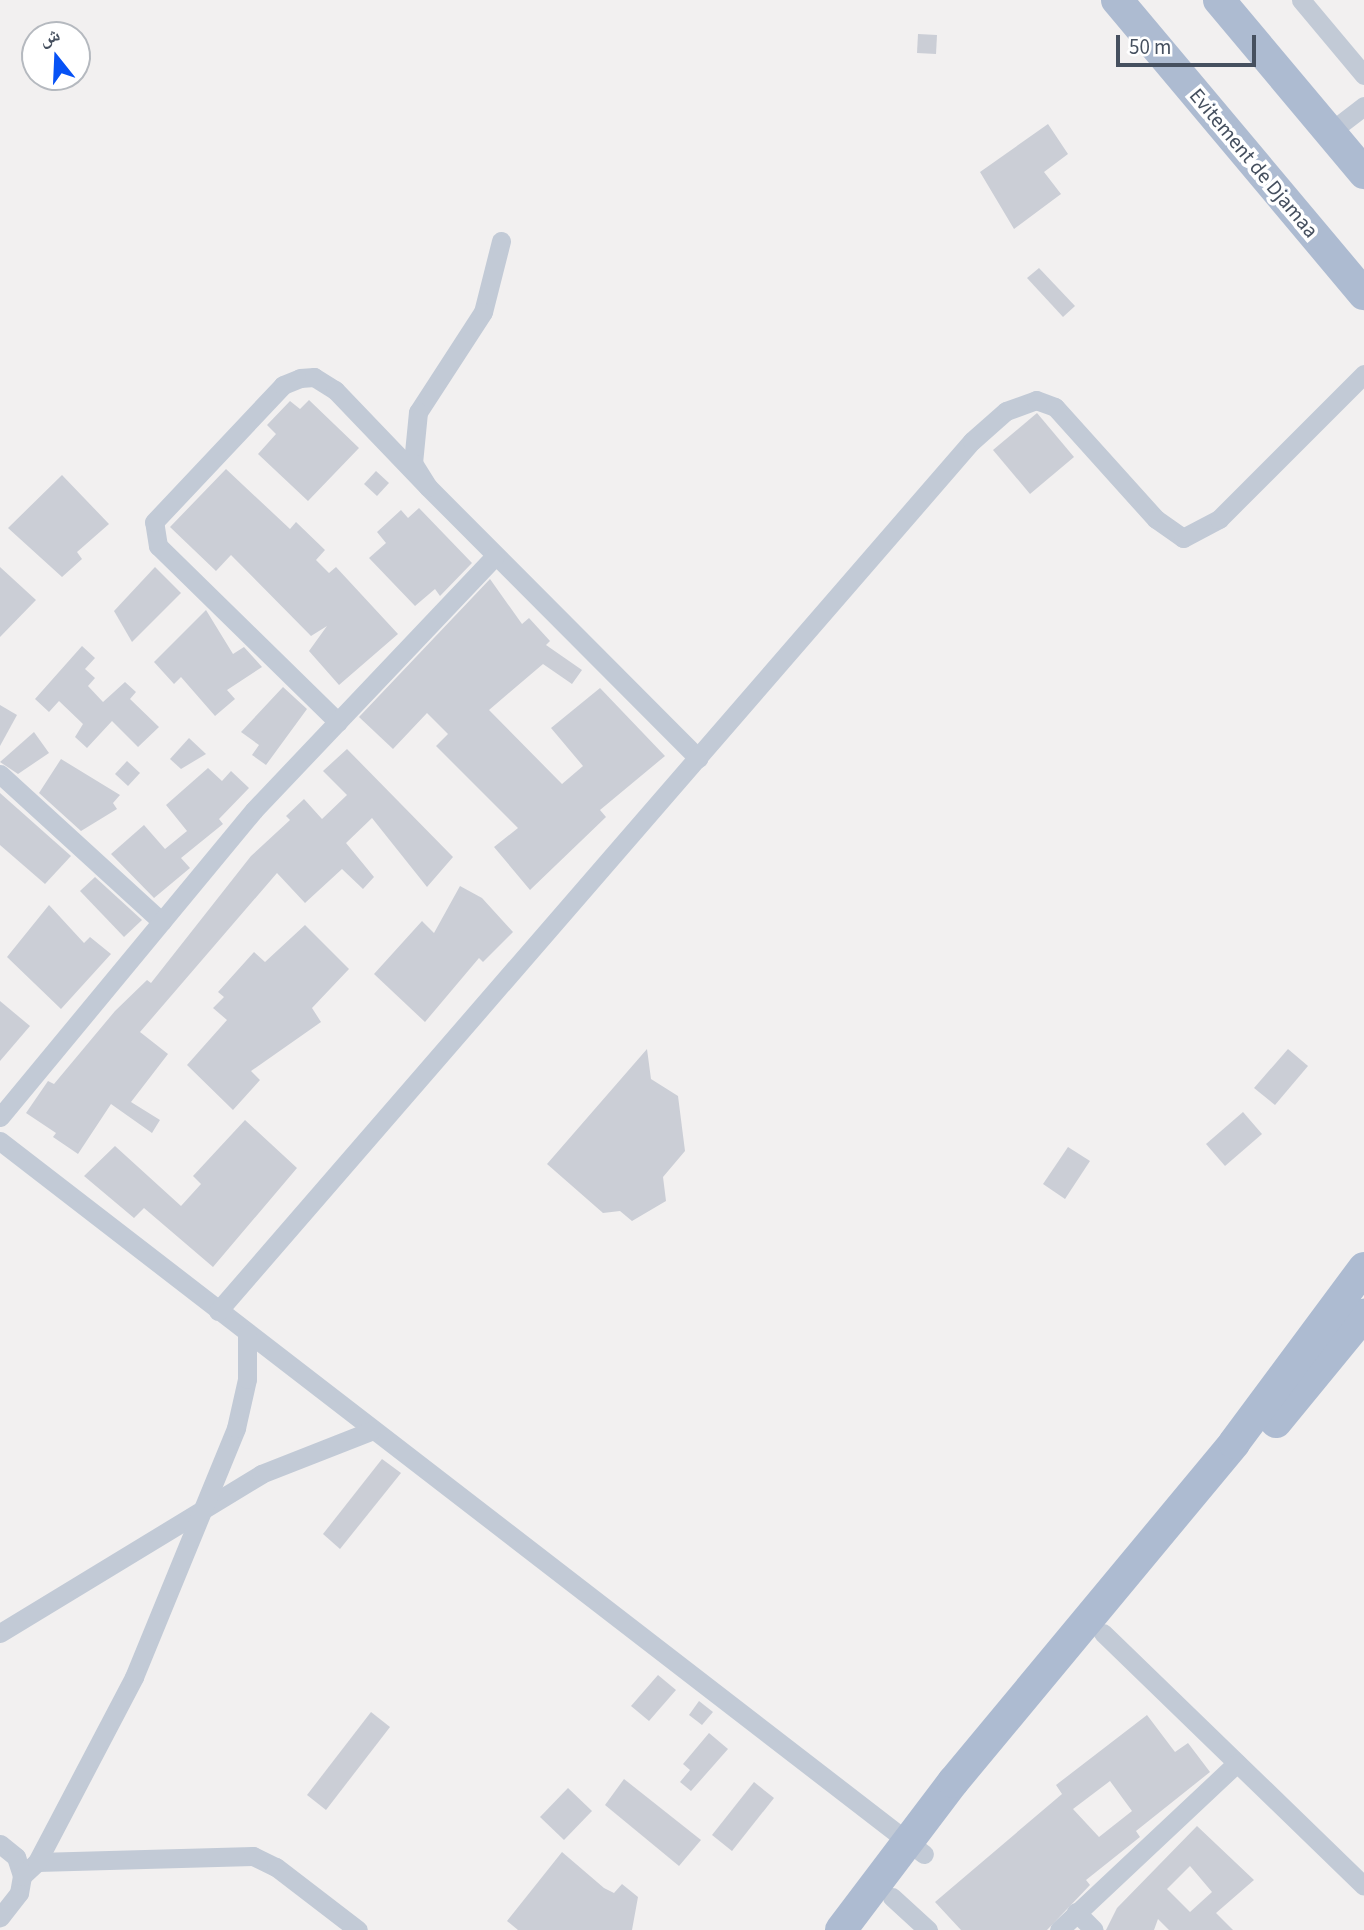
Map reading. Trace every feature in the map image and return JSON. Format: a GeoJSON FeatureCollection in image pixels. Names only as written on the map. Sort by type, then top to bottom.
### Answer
{"type":"FeatureCollection","features":[{"type":"Feature","properties":{"kind":"main road","name":"Evitement de Djamaa"},"geometry":{"type":"LineString","coordinates":[[1118,0],[1364,294]]}},
{"type":"Feature","properties":{"kind":"main road"},"geometry":{"type":"LineString","coordinates":[[1219,0],[1364,173]]}},
{"type":"Feature","properties":{"kind":"main road"},"geometry":{"type":"LineString","coordinates":[[867,1930],[891,1897],[916,1848],[1208,1475],[1364,1268]]}},
{"type":"Feature","properties":{"kind":"main road"},"geometry":{"type":"LineString","coordinates":[[841,1930],[1103,1633],[1364,1315]]}},
{"type":"Feature","properties":{"kind":"street"},"geometry":{"type":"LineString","coordinates":[[1301,0],[1364,75]]}},
{"type":"Feature","properties":{"kind":"street"},"geometry":{"type":"LineString","coordinates":[[1329,132],[1364,106]]}},
{"type":"Feature","properties":{"kind":"street"},"geometry":{"type":"LineString","coordinates":[[428,487],[413,463],[418,412],[483,312],[501,241]]}},
{"type":"Feature","properties":{"kind":"street"},"geometry":{"type":"LineString","coordinates":[[218,1311],[972,441],[1006,411],[1036,400],[1055,407],[1156,519],[1183,538],[1199,535],[1227,511],[1364,374]]}},
{"type":"Feature","properties":{"kind":"street"},"geometry":{"type":"LineString","coordinates":[[338,722],[158,546],[154,522],[283,385],[300,378],[314,377],[335,390],[495,556],[698,758]]}},
{"type":"Feature","properties":{"kind":"street"},"geometry":{"type":"LineString","coordinates":[[0,1117],[162,922],[338,722],[495,556]]}},
{"type":"Feature","properties":{"kind":"street"},"geometry":{"type":"LineString","coordinates":[[0,774],[162,922]]}},
{"type":"Feature","properties":{"kind":"street"},"geometry":{"type":"LineString","coordinates":[[0,1141],[371,1431],[916,1848]]}},
{"type":"Feature","properties":{"kind":"street"},"geometry":{"type":"LineString","coordinates":[[22,1876],[37,1861],[134,1677],[236,1428],[247,1379],[247,1334]]}},
{"type":"Feature","properties":{"kind":"street"},"geometry":{"type":"LineString","coordinates":[[0,1633],[261,1474],[371,1431]]}},
{"type":"Feature","properties":{"kind":"street"},"geometry":{"type":"LineString","coordinates":[[1103,1633],[1364,1886]]}},
{"type":"Feature","properties":{"kind":"street"},"geometry":{"type":"LineString","coordinates":[[1059,1930],[1237,1763]]}},
{"type":"Feature","properties":{"kind":"street"},"geometry":{"type":"LineString","coordinates":[[0,1844],[16,1857],[22,1876],[19,1893],[0,1917]]}},
{"type":"Feature","properties":{"kind":"street"},"geometry":{"type":"LineString","coordinates":[[37,1861],[253,1856],[276,1867],[358,1930]]}},
{"type":"Feature","properties":{"kind":"street"},"geometry":{"type":"LineString","coordinates":[[891,1897],[928,1930]]}},
{"type":"Feature","properties":{"kind":"street"},"geometry":{"type":"LineString","coordinates":[[1076,1912],[1094,1930]]}},
{"type":"Feature","properties":{"kind":"building"},"geometry":{"type":"Polygon","coordinates":[[[918,34],[937,35],[936,54],[917,53],[918,34]]]}},
{"type":"Feature","properties":{"kind":"building"},"geometry":{"type":"Polygon","coordinates":[[[1048,124],[1068,154],[1044,172],[1061,194],[1014,229],[980,172],[1048,124]]]}},
{"type":"Feature","properties":{"kind":"building"},"geometry":{"type":"Polygon","coordinates":[[[1039,268],[1075,306],[1063,317],[1027,278],[1039,268]]]}},
{"type":"Feature","properties":{"kind":"building"},"geometry":{"type":"Polygon","coordinates":[[[309,400],[359,448],[308,501],[258,454],[276,434],[267,425],[290,401],[300,409],[309,400]]]}},
{"type":"Feature","properties":{"kind":"building"},"geometry":{"type":"Polygon","coordinates":[[[1037,413],[1074,457],[1030,494],[993,450],[1037,413]]]}},
{"type":"Feature","properties":{"kind":"building"},"geometry":{"type":"Polygon","coordinates":[[[226,469],[290,529],[296,522],[325,550],[316,560],[329,573],[336,567],[398,634],[339,685],[309,651],[327,626],[311,636],[231,555],[216,571],[170,527],[226,469]]]}},
{"type":"Feature","properties":{"kind":"building"},"geometry":{"type":"Polygon","coordinates":[[[376,471],[389,483],[377,496],[364,484],[376,471]]]}},
{"type":"Feature","properties":{"kind":"building"},"geometry":{"type":"Polygon","coordinates":[[[62,475],[109,524],[77,552],[82,559],[62,577],[8,528],[62,475]]]}},
{"type":"Feature","properties":{"kind":"building"},"geometry":{"type":"Polygon","coordinates":[[[419,508],[472,563],[440,596],[435,589],[415,606],[369,558],[386,543],[377,532],[401,510],[408,518],[419,508]]]}},
{"type":"Feature","properties":{"kind":"building"},"geometry":{"type":"Polygon","coordinates":[[[0,567],[36,600],[0,637],[0,567]]]}},
{"type":"Feature","properties":{"kind":"building"},"geometry":{"type":"Polygon","coordinates":[[[155,567],[181,593],[132,642],[114,611],[155,567]]]}},
{"type":"Feature","properties":{"kind":"building"},"geometry":{"type":"Polygon","coordinates":[[[490,579],[522,624],[529,618],[550,641],[546,645],[582,670],[572,684],[543,664],[489,710],[562,784],[583,766],[551,728],[600,688],[665,756],[600,810],[606,817],[530,890],[494,847],[518,828],[436,746],[448,734],[427,713],[393,749],[359,717],[490,579]]]}},
{"type":"Feature","properties":{"kind":"building"},"geometry":{"type":"Polygon","coordinates":[[[206,610],[233,654],[244,647],[262,667],[227,690],[235,699],[215,716],[181,677],[174,684],[154,662],[206,610]]]}},
{"type":"Feature","properties":{"kind":"building"},"geometry":{"type":"Polygon","coordinates":[[[82,646],[95,658],[85,669],[95,678],[88,686],[103,702],[125,682],[136,692],[130,699],[159,727],[138,747],[112,721],[87,748],[75,737],[83,724],[59,701],[49,712],[35,699],[82,646]]]}},
{"type":"Feature","properties":{"kind":"building"},"geometry":{"type":"Polygon","coordinates":[[[283,687],[307,709],[266,765],[252,755],[259,745],[241,732],[283,687]]]}},
{"type":"Feature","properties":{"kind":"building"},"geometry":{"type":"Polygon","coordinates":[[[0,705],[17,715],[0,746],[0,705]]]}},
{"type":"Feature","properties":{"kind":"building"},"geometry":{"type":"Polygon","coordinates":[[[34,732],[49,753],[18,774],[0,762],[34,732]]]}},
{"type":"Feature","properties":{"kind":"building"},"geometry":{"type":"Polygon","coordinates":[[[189,738],[206,754],[181,769],[170,759],[189,738]]]}},
{"type":"Feature","properties":{"kind":"building"},"geometry":{"type":"Polygon","coordinates":[[[347,749],[453,857],[427,887],[372,818],[346,843],[374,877],[363,889],[342,869],[305,903],[277,873],[140,1032],[168,1054],[131,1102],[160,1120],[152,1133],[111,1104],[78,1154],[53,1137],[56,1133],[26,1113],[48,1081],[54,1084],[115,1011],[147,980],[151,983],[251,856],[290,820],[286,816],[304,799],[322,819],[347,795],[323,771],[347,749]]]}},
{"type":"Feature","properties":{"kind":"building"},"geometry":{"type":"Polygon","coordinates":[[[61,759],[120,795],[113,803],[117,809],[81,831],[39,793],[61,759]]]}},
{"type":"Feature","properties":{"kind":"building"},"geometry":{"type":"Polygon","coordinates":[[[127,761],[140,773],[128,786],[115,774],[127,761]]]}},
{"type":"Feature","properties":{"kind":"building"},"geometry":{"type":"Polygon","coordinates":[[[208,768],[222,781],[231,771],[249,788],[219,819],[223,824],[181,858],[190,868],[154,898],[111,854],[144,825],[165,849],[187,831],[166,805],[208,768]]]}},
{"type":"Feature","properties":{"kind":"building"},"geometry":{"type":"Polygon","coordinates":[[[0,793],[71,856],[45,884],[0,845],[0,793]]]}},
{"type":"Feature","properties":{"kind":"building"},"geometry":{"type":"Polygon","coordinates":[[[95,877],[142,920],[124,937],[80,891],[95,877]]]}},
{"type":"Feature","properties":{"kind":"building"},"geometry":{"type":"Polygon","coordinates":[[[460,886],[482,898],[513,932],[483,962],[479,958],[425,1022],[374,974],[422,921],[434,933],[460,886]]]}},
{"type":"Feature","properties":{"kind":"building"},"geometry":{"type":"Polygon","coordinates":[[[49,905],[84,943],[90,937],[111,954],[61,1009],[7,957],[49,905]]]}},
{"type":"Feature","properties":{"kind":"building"},"geometry":{"type":"Polygon","coordinates":[[[305,925],[349,969],[312,1008],[321,1022],[251,1071],[260,1080],[233,1110],[187,1065],[227,1020],[213,1008],[224,997],[218,992],[254,952],[265,962],[305,925]]]}},
{"type":"Feature","properties":{"kind":"building"},"geometry":{"type":"Polygon","coordinates":[[[0,1001],[30,1026],[0,1061],[0,1001]]]}},
{"type":"Feature","properties":{"kind":"building"},"geometry":{"type":"Polygon","coordinates":[[[647,1049],[651,1079],[678,1096],[685,1151],[663,1177],[666,1201],[632,1221],[620,1211],[603,1213],[547,1164],[647,1049]]]}},
{"type":"Feature","properties":{"kind":"building"},"geometry":{"type":"Polygon","coordinates":[[[1288,1049],[1308,1066],[1275,1105],[1254,1088],[1288,1049]]]}},
{"type":"Feature","properties":{"kind":"building"},"geometry":{"type":"Polygon","coordinates":[[[1243,1112],[1262,1134],[1225,1166],[1206,1144],[1243,1112]]]}},
{"type":"Feature","properties":{"kind":"building"},"geometry":{"type":"Polygon","coordinates":[[[245,1120],[297,1168],[213,1267],[144,1208],[134,1218],[84,1176],[115,1146],[181,1206],[201,1184],[193,1176],[245,1120]]]}},
{"type":"Feature","properties":{"kind":"building"},"geometry":{"type":"Polygon","coordinates":[[[1068,1147],[1090,1161],[1065,1199],[1043,1184],[1068,1147]]]}},
{"type":"Feature","properties":{"kind":"building"},"geometry":{"type":"Polygon","coordinates":[[[382,1459],[401,1473],[340,1549],[323,1534],[382,1459]]]}},
{"type":"Feature","properties":{"kind":"building"},"geometry":{"type":"Polygon","coordinates":[[[658,1675],[676,1690],[649,1721],[631,1706],[658,1675]]]}},
{"type":"Feature","properties":{"kind":"building"},"geometry":{"type":"Polygon","coordinates":[[[699,1701],[713,1712],[702,1725],[689,1715],[699,1701]]]}},
{"type":"Feature","properties":{"kind":"building"},"geometry":{"type":"Polygon","coordinates":[[[371,1712],[390,1727],[326,1810],[307,1795],[371,1712]]]}},
{"type":"Feature","properties":{"kind":"building"},"geometry":{"type":"Polygon","coordinates":[[[1147,1715],[1175,1752],[1188,1743],[1210,1772],[1136,1831],[1140,1837],[1086,1880],[1090,1885],[1047,1930],[961,1930],[935,1902],[1062,1794],[1056,1785],[1147,1715]],[[1110,1781],[1073,1809],[1099,1837],[1132,1811],[1110,1781]]]}},
{"type":"Feature","properties":{"kind":"building"},"geometry":{"type":"Polygon","coordinates":[[[709,1733],[728,1749],[691,1791],[680,1782],[690,1770],[683,1764],[709,1733]]]}},
{"type":"Feature","properties":{"kind":"building"},"geometry":{"type":"Polygon","coordinates":[[[624,1779],[701,1840],[679,1866],[605,1805],[624,1779]]]}},
{"type":"Feature","properties":{"kind":"building"},"geometry":{"type":"Polygon","coordinates":[[[754,1782],[774,1798],[732,1851],[712,1835],[754,1782]]]}},
{"type":"Feature","properties":{"kind":"building"},"geometry":{"type":"Polygon","coordinates":[[[568,1788],[592,1811],[564,1840],[540,1817],[568,1788]]]}},
{"type":"Feature","properties":{"kind":"building"},"geometry":{"type":"Polygon","coordinates":[[[1197,1826],[1254,1880],[1216,1913],[1233,1930],[1169,1930],[1158,1919],[1154,1930],[1106,1930],[1117,1908],[1197,1826]],[[1190,1866],[1167,1889],[1190,1912],[1212,1892],[1190,1866]]]}},
{"type":"Feature","properties":{"kind":"building"},"geometry":{"type":"Polygon","coordinates":[[[562,1852],[604,1888],[614,1893],[622,1884],[638,1897],[632,1930],[518,1930],[507,1921],[562,1852]]]}}]}
